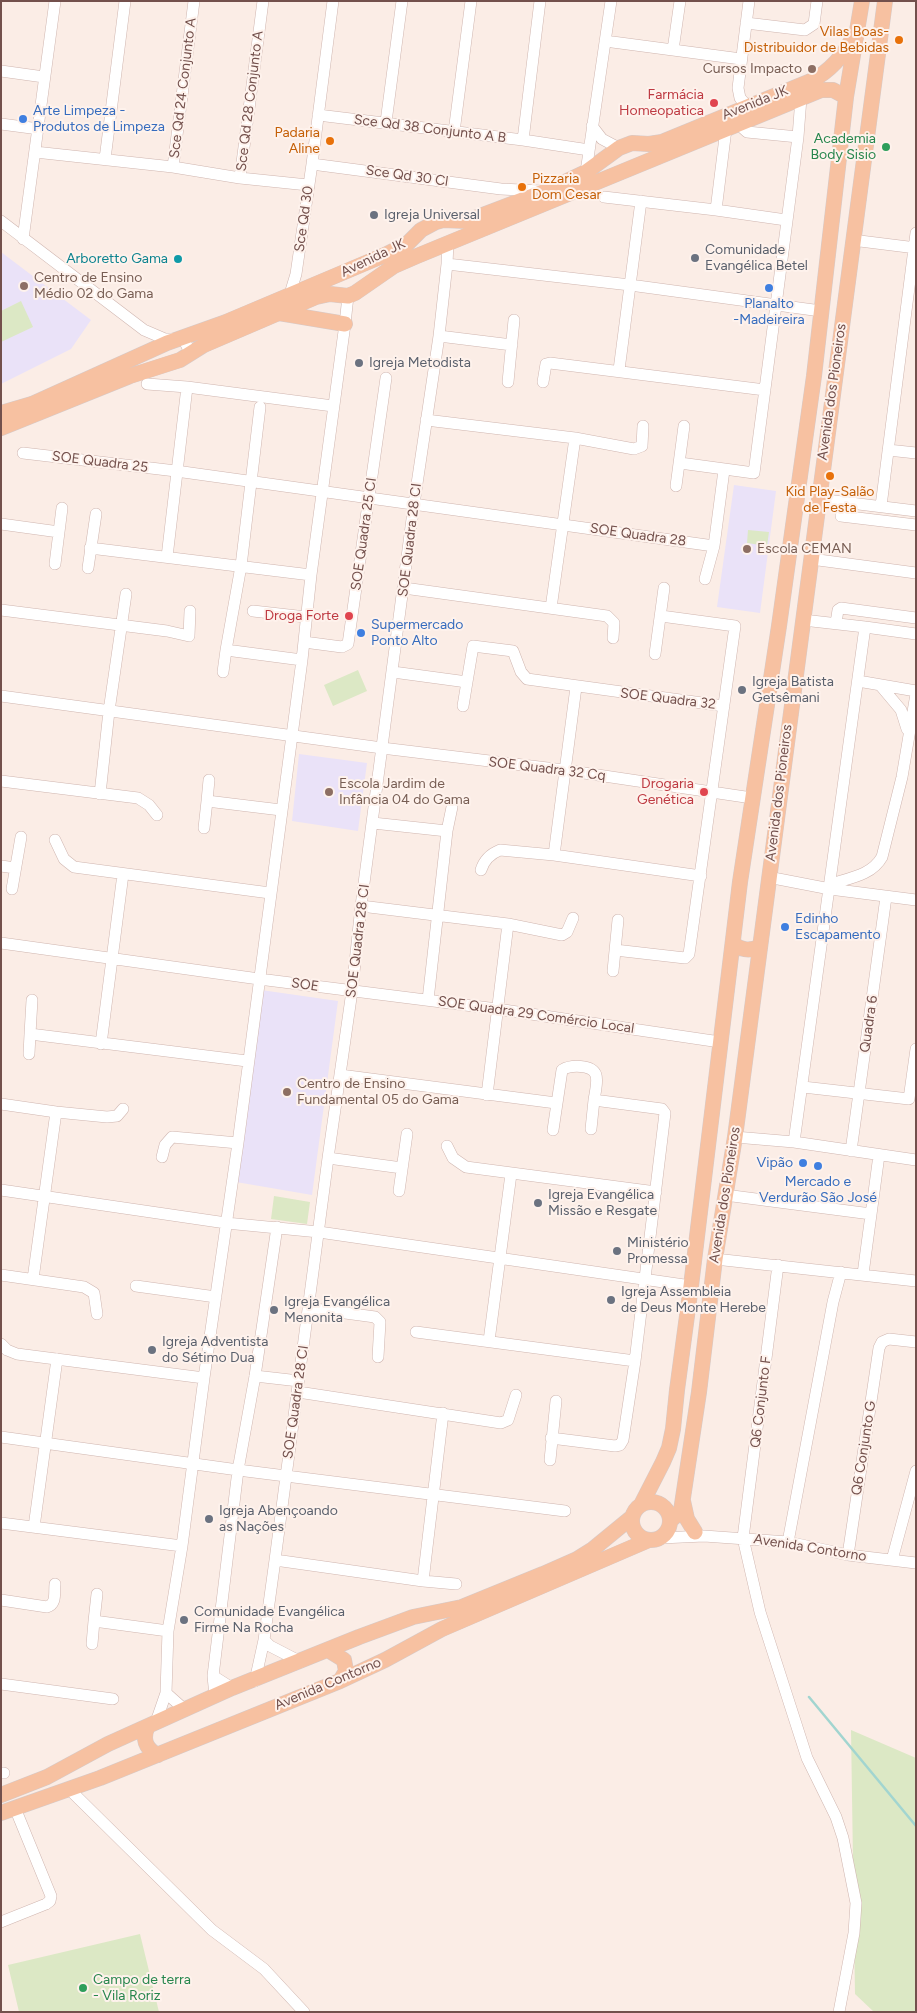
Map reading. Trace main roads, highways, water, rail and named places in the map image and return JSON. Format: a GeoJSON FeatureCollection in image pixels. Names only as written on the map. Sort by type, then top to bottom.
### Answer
{"type":"FeatureCollection","features":[{"type":"Feature","properties":{"kind":"main road","name":"Avenida dos Pioneiros"},"geometry":{"type":"LineString","coordinates":[[641,1504],[669,1448],[673,1429],[676,1390],[691,1286],[740,882],[779,626],[814,376],[846,97],[862,1]]}},
{"type":"Feature","properties":{"kind":"main road","name":"Avenida dos Pioneiros"},"geometry":{"type":"LineString","coordinates":[[670,1521],[679,1514],[683,1499],[699,1392],[715,1259],[735,1136],[784,752],[885,1]]}},
{"type":"Feature","properties":{"kind":"main road","name":"Avenida JK"},"geometry":{"type":"LineString","coordinates":[[1,428],[130,376],[180,360],[227,335],[323,295],[343,295],[361,290],[394,266],[731,122],[748,107],[811,81],[830,69],[840,58],[859,27]]}},
{"type":"Feature","properties":{"kind":"main road"},"geometry":{"type":"LineString","coordinates":[[849,79],[854,74],[863,72],[875,80]]}},
{"type":"Feature","properties":{"kind":"main road","name":"Avenida JK"},"geometry":{"type":"LineString","coordinates":[[1,413],[32,404],[155,350],[335,277],[396,250],[428,226],[443,220],[467,221],[546,191],[586,172],[619,148],[632,143],[649,144],[662,142],[731,122],[828,89],[838,91],[846,97]]}},
{"type":"Feature","properties":{"kind":"main road"},"geometry":{"type":"LineString","coordinates":[[642,144],[648,157],[645,160]]}},
{"type":"Feature","properties":{"kind":"main road"},"geometry":{"type":"LineString","coordinates":[[450,220],[458,229],[452,241]]}},
{"type":"Feature","properties":{"kind":"main road"},"geometry":{"type":"LineString","coordinates":[[335,277],[332,286],[343,295]]}},
{"type":"Feature","properties":{"kind":"main road"},"geometry":{"type":"LineString","coordinates":[[279,313],[346,324]]}},
{"type":"Feature","properties":{"kind":"main road"},"geometry":{"type":"LineString","coordinates":[[816,358],[822,364],[833,363],[837,358]]}},
{"type":"Feature","properties":{"kind":"main road"},"geometry":{"type":"LineString","coordinates":[[814,376],[818,370],[823,370],[830,373],[834,380]]}},
{"type":"Feature","properties":{"kind":"main road"},"geometry":{"type":"LineString","coordinates":[[779,626],[784,640],[778,673],[786,675],[795,669]]}},
{"type":"Feature","properties":{"kind":"main road"},"geometry":{"type":"LineString","coordinates":[[769,687],[775,683],[783,684],[788,688],[781,745],[784,752]]}},
{"type":"Feature","properties":{"kind":"main road"},"geometry":{"type":"LineString","coordinates":[[740,882],[753,876],[768,877]]}},
{"type":"Feature","properties":{"kind":"main road"},"geometry":{"type":"LineString","coordinates":[[733,944],[742,950],[750,950],[760,946]]}},
{"type":"Feature","properties":{"kind":"main road"},"geometry":{"type":"LineString","coordinates":[[720,1042],[726,1038],[734,1040],[741,1044],[745,1054]]}},
{"type":"Feature","properties":{"kind":"main road"},"geometry":{"type":"LineString","coordinates":[[676,1390],[686,1396],[699,1392]]}},
{"type":"Feature","properties":{"kind":"main road"},"geometry":{"type":"LineString","coordinates":[[683,1499],[687,1519],[699,1534]]}},
{"type":"Feature","properties":{"kind":"main road"},"geometry":{"type":"LineString","coordinates":[[1,1795],[47,1778],[108,1744],[232,1688],[255,1681],[359,1637],[413,1618],[462,1607],[577,1559],[594,1549],[632,1517],[641,1504],[646,1502],[657,1503],[666,1510],[670,1521],[667,1531],[655,1539],[642,1539],[633,1530],[632,1517]]}},
{"type":"Feature","properties":{"kind":"main road","name":"Avenida Contorno"},"geometry":{"type":"LineString","coordinates":[[8,1811],[158,1755],[340,1681],[385,1660],[442,1629],[655,1539]]}},
{"type":"Feature","properties":{"kind":"main road"},"geometry":{"type":"LineString","coordinates":[[328,1650],[336,1653],[344,1660],[346,1671],[340,1681]]}},
{"type":"Feature","properties":{"kind":"main road"},"geometry":{"type":"LineString","coordinates":[[152,1724],[145,1733],[145,1743],[149,1749],[158,1755]]}},
{"type":"Feature","properties":{"kind":"waterway"},"geometry":{"type":"LineString","coordinates":[[809,1697],[916,1826]]}},
{"type":"Feature","properties":{"kind":"place","name":"Vilas Boas- Distribuidor de Bebidas"},"geometry":{"type":"Point","coordinates":[899,40]}},
{"type":"Feature","properties":{"kind":"place","name":"Cursos Impacto"},"geometry":{"type":"Point","coordinates":[812,69]}},
{"type":"Feature","properties":{"kind":"place","name":"Farmácia Homeopatica"},"geometry":{"type":"Point","coordinates":[714,103]}},
{"type":"Feature","properties":{"kind":"place","name":"Arte Limpeza - Produtos de Limpeza"},"geometry":{"type":"Point","coordinates":[23,119]}},
{"type":"Feature","properties":{"kind":"place","name":"Padaria Aline"},"geometry":{"type":"Point","coordinates":[330,141]}},
{"type":"Feature","properties":{"kind":"place","name":"Academia Body Sisio"},"geometry":{"type":"Point","coordinates":[886,147]}},
{"type":"Feature","properties":{"kind":"place","name":"Pizzaria Dom Cesar"},"geometry":{"type":"Point","coordinates":[522,187]}},
{"type":"Feature","properties":{"kind":"place","name":"Igreja Universal"},"geometry":{"type":"Point","coordinates":[374,215]}},
{"type":"Feature","properties":{"kind":"place","name":"Comunidade Evangélica Betel"},"geometry":{"type":"Point","coordinates":[695,258]}},
{"type":"Feature","properties":{"kind":"place","name":"Arboretto Gama"},"geometry":{"type":"Point","coordinates":[178,259]}},
{"type":"Feature","properties":{"kind":"place","name":"Centro de Ensino Médio 02 do Gama"},"geometry":{"type":"Point","coordinates":[24,286]}},
{"type":"Feature","properties":{"kind":"place","name":"Planalto -Madeireira"},"geometry":{"type":"Point","coordinates":[769,288]}},
{"type":"Feature","properties":{"kind":"place","name":"Igreja Metodista"},"geometry":{"type":"Point","coordinates":[359,363]}},
{"type":"Feature","properties":{"kind":"place","name":"Kid Play-Salão de Festa"},"geometry":{"type":"Point","coordinates":[830,476]}},
{"type":"Feature","properties":{"kind":"place","name":"Escola CEMAN"},"geometry":{"type":"Point","coordinates":[747,549]}},
{"type":"Feature","properties":{"kind":"place","name":"Droga Forte"},"geometry":{"type":"Point","coordinates":[349,616]}},
{"type":"Feature","properties":{"kind":"place","name":"Supermercado Ponto Alto"},"geometry":{"type":"Point","coordinates":[361,633]}},
{"type":"Feature","properties":{"kind":"place","name":"Igreja Batista Getsêmani"},"geometry":{"type":"Point","coordinates":[742,690]}},
{"type":"Feature","properties":{"kind":"place","name":"Escola Jardim de Infância 04 do Gama"},"geometry":{"type":"Point","coordinates":[329,792]}},
{"type":"Feature","properties":{"kind":"place","name":"Drogaria Genética"},"geometry":{"type":"Point","coordinates":[704,792]}},
{"type":"Feature","properties":{"kind":"place","name":"Edinho Escapamento"},"geometry":{"type":"Point","coordinates":[785,927]}},
{"type":"Feature","properties":{"kind":"place","name":"Centro de Ensino Fundamental 05 do Gama"},"geometry":{"type":"Point","coordinates":[287,1092]}},
{"type":"Feature","properties":{"kind":"place","name":"Vipão"},"geometry":{"type":"Point","coordinates":[803,1163]}},
{"type":"Feature","properties":{"kind":"place","name":"Mercado e Verdurão São José"},"geometry":{"type":"Point","coordinates":[818,1166]}},
{"type":"Feature","properties":{"kind":"place","name":"Igreja Evangélica Missão e Resgate"},"geometry":{"type":"Point","coordinates":[538,1203]}},
{"type":"Feature","properties":{"kind":"place","name":"Ministério Promessa"},"geometry":{"type":"Point","coordinates":[617,1251]}},
{"type":"Feature","properties":{"kind":"place","name":"Igreja Assembleia de Deus Monte Herebe"},"geometry":{"type":"Point","coordinates":[611,1300]}},
{"type":"Feature","properties":{"kind":"place","name":"Igreja Evangélica Menonita"},"geometry":{"type":"Point","coordinates":[274,1310]}},
{"type":"Feature","properties":{"kind":"place","name":"Igreja Adventista do Sétimo Dua"},"geometry":{"type":"Point","coordinates":[152,1350]}},
{"type":"Feature","properties":{"kind":"place","name":"Igreja Abençoando as Nações"},"geometry":{"type":"Point","coordinates":[209,1519]}},
{"type":"Feature","properties":{"kind":"place","name":"Comunidade Evangélica Firme Na Rocha"},"geometry":{"type":"Point","coordinates":[184,1620]}},
{"type":"Feature","properties":{"kind":"place","name":"Campo de terra - Vila Roriz"},"geometry":{"type":"Point","coordinates":[83,1988]}}]}
